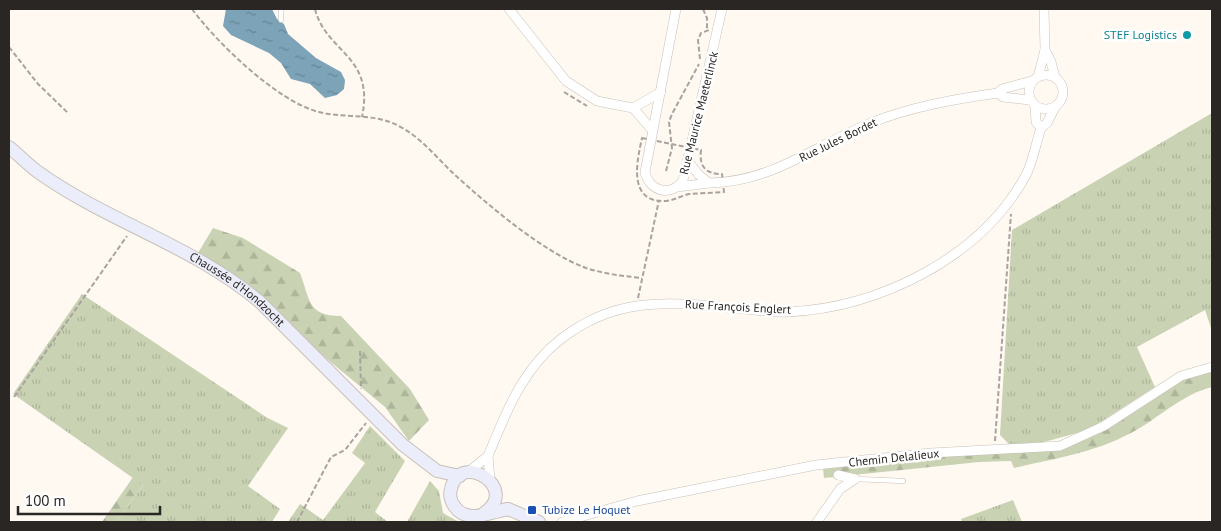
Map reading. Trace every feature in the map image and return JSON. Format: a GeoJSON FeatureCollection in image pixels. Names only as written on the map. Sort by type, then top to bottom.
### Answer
{"type":"FeatureCollection","features":[{"type":"Feature","properties":{"kind":"main road","name":"Chaussée d'Hondzocht"},"geometry":{"type":"LineString","coordinates":[[9,147],[38,172],[219,271],[242,286],[402,445],[436,471]]}},
{"type":"Feature","properties":{"kind":"main road"},"geometry":{"type":"LineString","coordinates":[[436,471],[464,474],[479,472],[503,499],[508,509]]}},
{"type":"Feature","properties":{"kind":"main road"},"geometry":{"type":"LineString","coordinates":[[436,471],[452,503],[461,513],[474,517],[484,513],[508,509],[540,522]]}},
{"type":"Feature","properties":{"kind":"main road"},"geometry":{"type":"LineString","coordinates":[[450,496],[454,482],[464,474]]}},
{"type":"Feature","properties":{"kind":"main road"},"geometry":{"type":"LineString","coordinates":[[484,513],[493,504],[492,485]]}},
{"type":"Feature","properties":{"kind":"street"},"geometry":{"type":"LineString","coordinates":[[509,9],[566,81],[597,101],[633,108],[652,130]]}},
{"type":"Feature","properties":{"kind":"street"},"geometry":{"type":"LineString","coordinates":[[661,190],[650,185],[645,172],[676,9]]}},
{"type":"Feature","properties":{"kind":"street","name":"Rue Maurice Maeterlinck"},"geometry":{"type":"LineString","coordinates":[[661,190],[677,187],[683,180],[719,32],[722,9]]}},
{"type":"Feature","properties":{"kind":"street"},"geometry":{"type":"LineString","coordinates":[[1041,128],[1036,122],[1028,91],[1035,79],[1044,50],[1044,9]]}},
{"type":"Feature","properties":{"kind":"street"},"geometry":{"type":"LineString","coordinates":[[998,93],[1003,97],[1032,103],[1045,110],[1055,107],[1061,101],[1063,92],[1044,50]]}},
{"type":"Feature","properties":{"kind":"street"},"geometry":{"type":"LineString","coordinates":[[1035,79],[1046,75],[1055,77]]}},
{"type":"Feature","properties":{"kind":"street","name":"Rue Jules Bordet"},"geometry":{"type":"LineString","coordinates":[[677,187],[744,181],[771,172],[851,132],[900,113],[998,93],[1002,89],[1035,79]]}},
{"type":"Feature","properties":{"kind":"street"},"geometry":{"type":"LineString","coordinates":[[633,108],[661,92]]}},
{"type":"Feature","properties":{"kind":"street","name":"Rue François Englert"},"geometry":{"type":"LineString","coordinates":[[488,456],[516,392],[539,359],[561,339],[581,325],[608,312],[636,305],[669,303],[786,312],[841,305],[888,292],[936,266],[974,237],[1010,200],[1027,172],[1041,128],[1047,123],[1055,107]]}},
{"type":"Feature","properties":{"kind":"street"},"geometry":{"type":"LineString","coordinates":[[688,161],[699,175],[709,183]]}},
{"type":"Feature","properties":{"kind":"street","name":"Chemin Delalieux"},"geometry":{"type":"LineString","coordinates":[[562,522],[637,500],[821,464],[995,448],[1050,448],[1071,442],[1104,426],[1181,376],[1212,367]]}},
{"type":"Feature","properties":{"kind":"street"},"geometry":{"type":"LineString","coordinates":[[464,474],[488,456],[492,485]]}},
{"type":"Feature","properties":{"kind":"street"},"geometry":{"type":"LineString","coordinates":[[838,475],[855,479]]}},
{"type":"Feature","properties":{"kind":"street"},"geometry":{"type":"LineString","coordinates":[[817,522],[840,489],[855,479]]}},
{"type":"Feature","properties":{"kind":"lane"},"geometry":{"type":"LineString","coordinates":[[281,9],[281,20]]}},
{"type":"Feature","properties":{"kind":"lane"},"geometry":{"type":"LineString","coordinates":[[855,479],[903,481]]}},
{"type":"Feature","properties":{"kind":"path"},"geometry":{"type":"LineString","coordinates":[[192,9],[219,42],[289,97],[320,112],[383,120],[405,129],[508,219],[561,254],[586,268],[613,275],[642,278]]}},
{"type":"Feature","properties":{"kind":"path"},"geometry":{"type":"LineString","coordinates":[[314,9],[317,19],[353,60],[361,79],[365,104],[362,117]]}},
{"type":"Feature","properties":{"kind":"path"},"geometry":{"type":"LineString","coordinates":[[703,9],[707,18],[707,30]]}},
{"type":"Feature","properties":{"kind":"path"},"geometry":{"type":"LineString","coordinates":[[666,170],[672,148],[669,122],[699,65],[698,40],[701,33],[707,30],[719,32]]}},
{"type":"Feature","properties":{"kind":"path"},"geometry":{"type":"LineString","coordinates":[[9,47],[38,84],[68,113]]}},
{"type":"Feature","properties":{"kind":"path"},"geometry":{"type":"LineString","coordinates":[[636,305],[661,190]]}},
{"type":"Feature","properties":{"kind":"path"},"geometry":{"type":"LineString","coordinates":[[995,448],[1010,200]]}},
{"type":"Feature","properties":{"kind":"path"},"geometry":{"type":"LineString","coordinates":[[14,397],[134,226]]}},
{"type":"Feature","properties":{"kind":"path"},"geometry":{"type":"LineString","coordinates":[[360,351],[362,378],[360,404]]}},
{"type":"Feature","properties":{"kind":"path"},"geometry":{"type":"LineString","coordinates":[[297,522],[331,457],[345,450],[372,415]]}},
{"type":"Feature","properties":{"kind":"green space"},"geometry":{"type":"Polygon","coordinates":[[[1212,113],[1212,331],[1205,310],[1137,347],[1155,387],[1088,430],[1037,444],[1009,444],[1000,435],[1012,230],[1212,113]]]}},
{"type":"Feature","properties":{"kind":"green space"},"geometry":{"type":"Polygon","coordinates":[[[213,228],[243,238],[300,273],[308,298],[316,309],[322,313],[341,316],[410,389],[429,420],[409,441],[385,407],[316,350],[250,285],[198,253],[213,228]]]}},
{"type":"Feature","properties":{"kind":"green space"},"geometry":{"type":"Polygon","coordinates":[[[82,294],[266,417],[288,428],[248,486],[280,509],[272,522],[116,522],[143,485],[13,394],[82,294]]]}},
{"type":"Feature","properties":{"kind":"green space"},"geometry":{"type":"Polygon","coordinates":[[[1212,370],[1212,387],[1189,396],[1129,434],[1087,451],[1014,468],[1011,461],[979,462],[824,478],[823,468],[1075,443],[1181,380],[1212,370]]]}},
{"type":"Feature","properties":{"kind":"green space"},"geometry":{"type":"Polygon","coordinates":[[[370,426],[405,461],[375,512],[388,522],[288,522],[300,504],[323,520],[365,463],[352,453],[370,426]]]}},
{"type":"Feature","properties":{"kind":"green space"},"geometry":{"type":"Polygon","coordinates":[[[133,477],[143,485],[116,522],[102,522],[133,477]]]}},
{"type":"Feature","properties":{"kind":"green space"},"geometry":{"type":"Polygon","coordinates":[[[430,481],[439,491],[443,513],[459,522],[407,522],[430,481]]]}},
{"type":"Feature","properties":{"kind":"green space"},"geometry":{"type":"Polygon","coordinates":[[[1013,500],[1022,522],[962,522],[961,519],[1013,500]]]}},
{"type":"Feature","properties":{"kind":"water"},"geometry":{"type":"Polygon","coordinates":[[[226,9],[272,9],[277,19],[284,24],[288,34],[316,58],[341,72],[345,80],[344,89],[337,95],[325,98],[310,84],[291,79],[281,63],[269,53],[231,35],[223,26],[226,9]]]}},
{"type":"Feature","properties":{"kind":"place","name":"STEF Logistics"},"geometry":{"type":"Point","coordinates":[1187,35]}},
{"type":"Feature","properties":{"kind":"place","name":"Tubize Le Hoquet"},"geometry":{"type":"Point","coordinates":[532,510]}}]}
